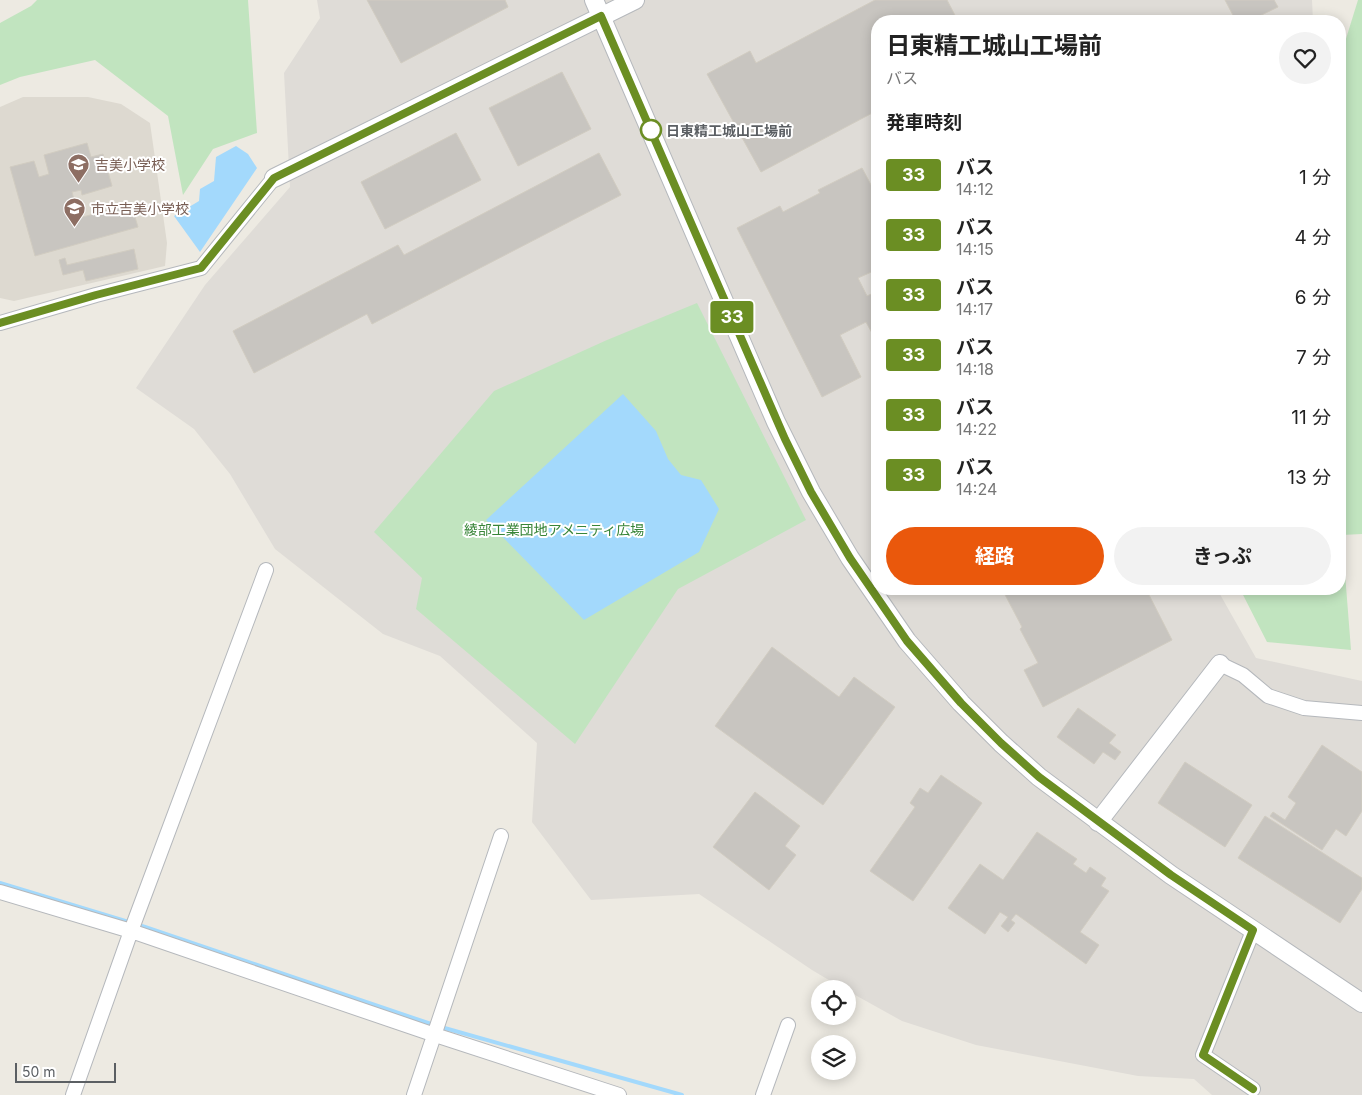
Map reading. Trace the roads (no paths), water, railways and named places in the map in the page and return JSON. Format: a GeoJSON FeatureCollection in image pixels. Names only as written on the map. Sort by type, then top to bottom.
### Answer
{"type":"FeatureCollection","features":[{"type":"Feature","properties":{"kind":"street"},"geometry":{"type":"LineString","coordinates":[[594,0],[776,422],[811,492],[850,558],[871,589]]}},
{"type":"Feature","properties":{"kind":"street"},"geometry":{"type":"LineString","coordinates":[[0,323],[96,295],[201,268],[274,178],[635,0]]}},
{"type":"Feature","properties":{"kind":"street"},"geometry":{"type":"LineString","coordinates":[[74,1095],[131,932],[266,570]]}},
{"type":"Feature","properties":{"kind":"street"},"geometry":{"type":"LineString","coordinates":[[875,595],[907,641],[961,703],[1039,777],[1171,875],[1362,1003]]}},
{"type":"Feature","properties":{"kind":"street"},"geometry":{"type":"LineString","coordinates":[[1098,822],[1220,664],[1243,674],[1268,696],[1304,708],[1362,713]]}},
{"type":"Feature","properties":{"kind":"street"},"geometry":{"type":"LineString","coordinates":[[414,1095],[501,836]]}},
{"type":"Feature","properties":{"kind":"street"},"geometry":{"type":"LineString","coordinates":[[0,892],[131,932],[619,1095]]}},
{"type":"Feature","properties":{"kind":"street"},"geometry":{"type":"LineString","coordinates":[[1253,930],[1203,1055],[1253,1089]]}},
{"type":"Feature","properties":{"kind":"street"},"geometry":{"type":"LineString","coordinates":[[763,1095],[788,1025]]}},
{"type":"Feature","properties":{"kind":"water"},"geometry":{"type":"Polygon","coordinates":[[[236,146],[248,154],[257,168],[200,252],[174,216],[199,201],[200,189],[214,181],[216,157],[236,146]]]}},
{"type":"Feature","properties":{"kind":"water"},"geometry":{"type":"Polygon","coordinates":[[[623,394],[656,431],[668,459],[681,475],[701,480],[719,509],[699,552],[584,620],[486,520],[623,394]]]}},
{"type":"Feature","properties":{"kind":"waterway"},"geometry":{"type":"LineString","coordinates":[[0,883],[145,927],[434,1025]]}},
{"type":"Feature","properties":{"kind":"waterway"},"geometry":{"type":"LineString","coordinates":[[441,1027],[682,1095]]}},
{"type":"Feature","properties":{"kind":"place","name":"日東精工城山工場前"},"geometry":{"type":"Point","coordinates":[651,130]}},
{"type":"Feature","properties":{"kind":"place","name":"吉美小学校"},"geometry":{"type":"Point","coordinates":[79,183]}},
{"type":"Feature","properties":{"kind":"place","name":"市立吉美小学校"},"geometry":{"type":"Point","coordinates":[75,227]}},
{"type":"Feature","properties":{"kind":"park label","name":"綾部工業団地アメニティ広場"},"geometry":{"type":"Point","coordinates":[554,529]}}]}
